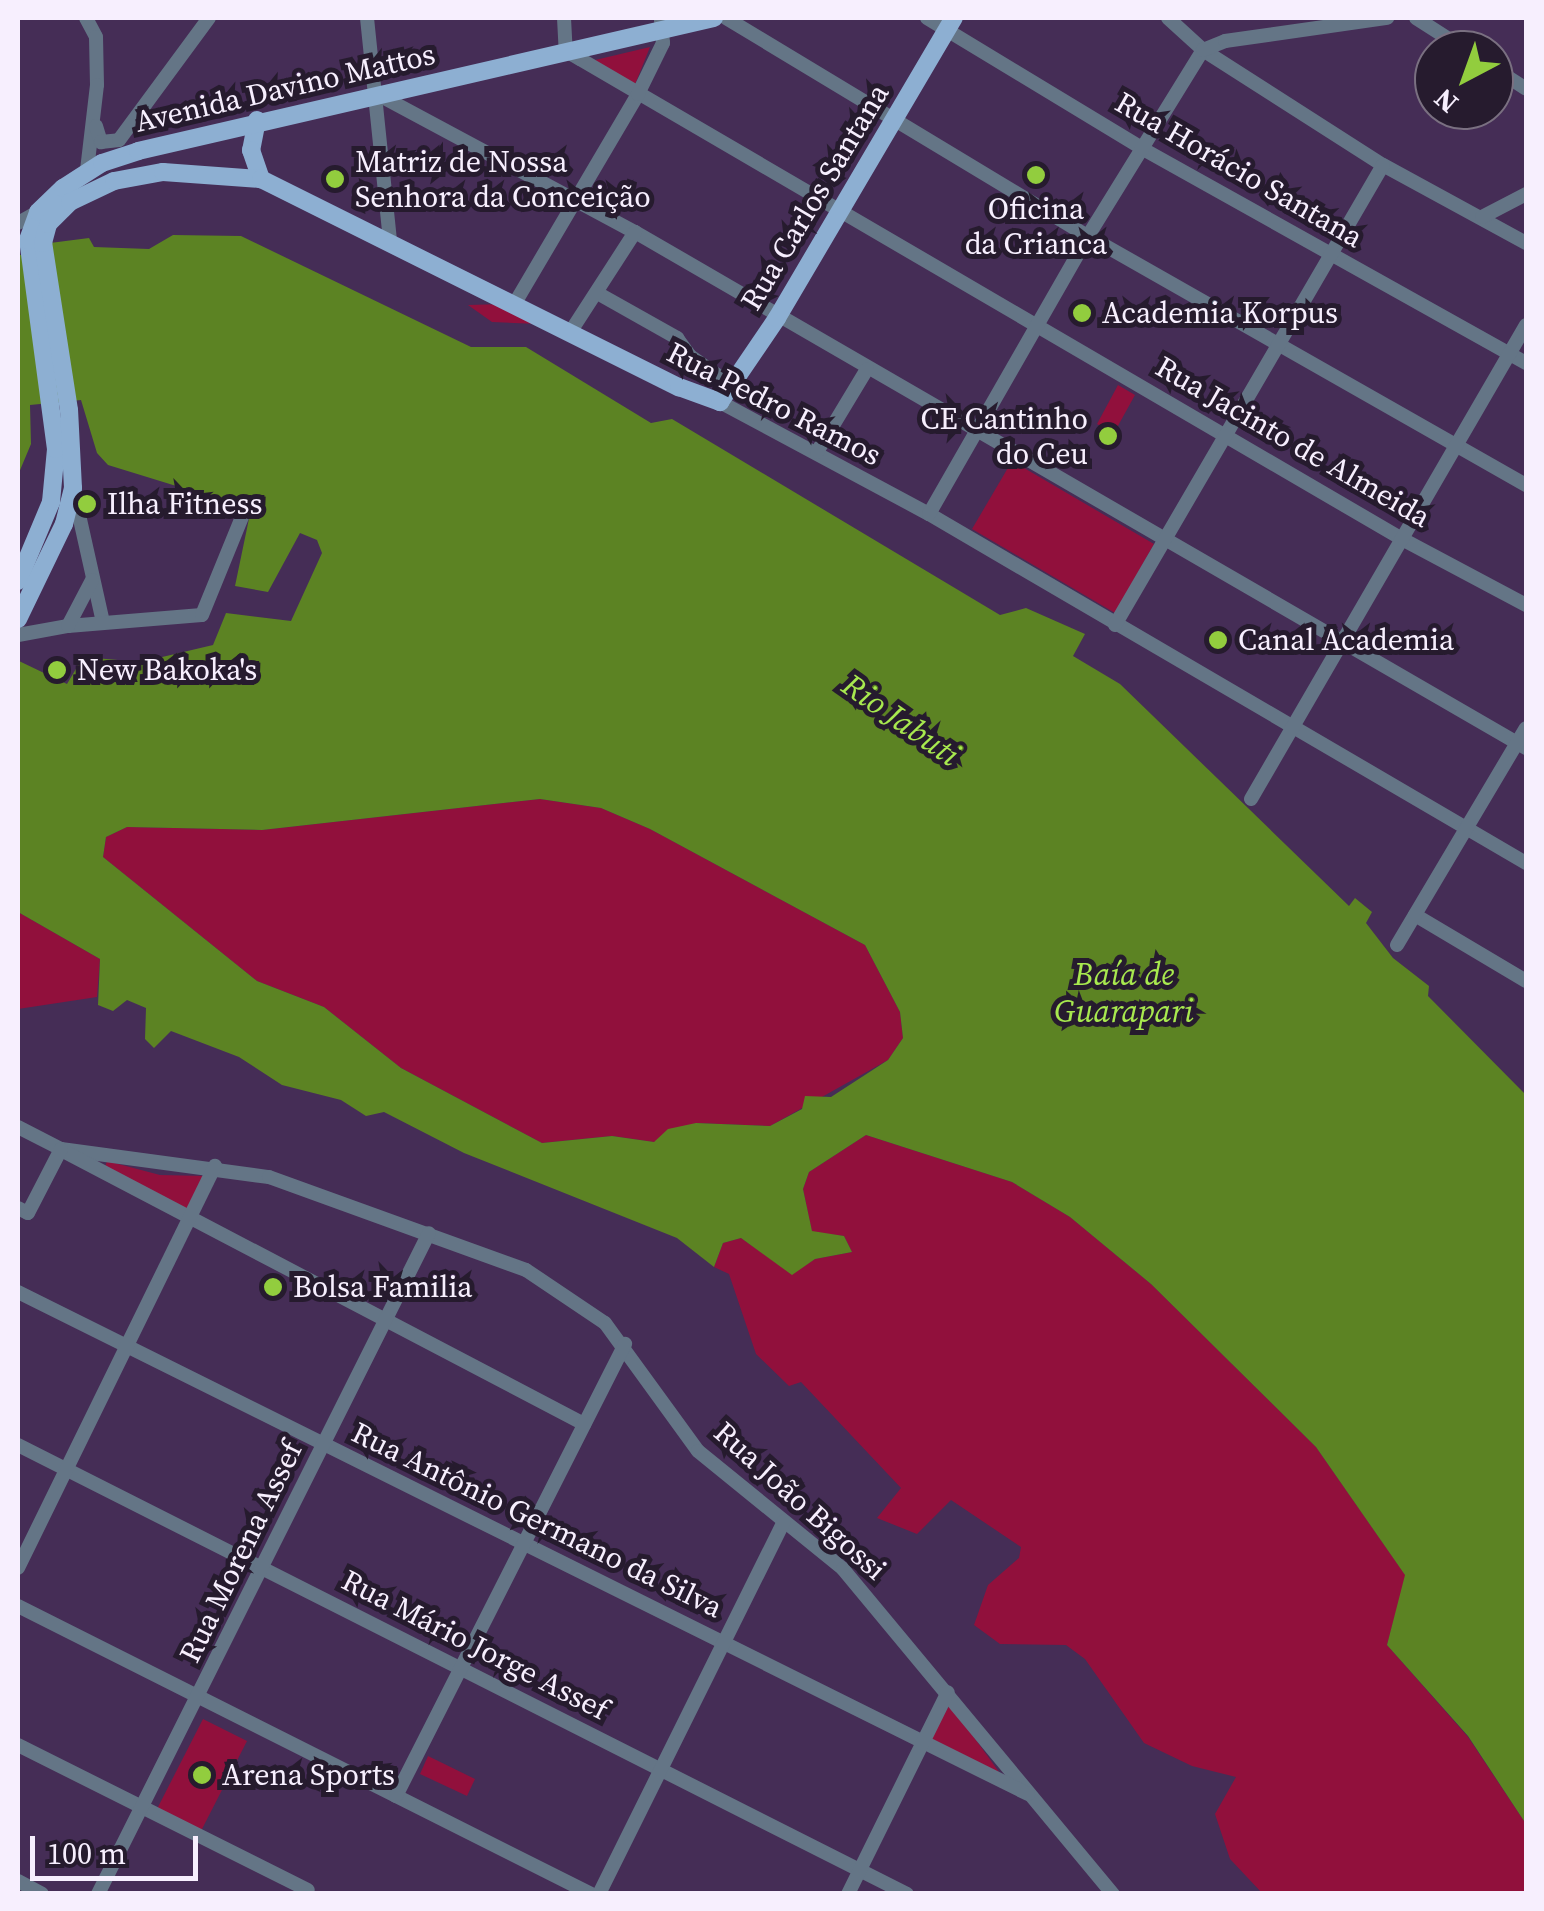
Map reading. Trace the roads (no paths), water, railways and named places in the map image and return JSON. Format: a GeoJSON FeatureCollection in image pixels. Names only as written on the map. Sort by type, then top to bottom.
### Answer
{"type":"FeatureCollection","features":[{"type":"Feature","properties":{"kind":"main road","name":"Avenida Davino Mattos"},"geometry":{"type":"LineString","coordinates":[[29,242],[38,212],[87,170],[138,150],[566,51],[662,25],[714,18]]}},
{"type":"Feature","properties":{"kind":"main road","name":"Rua Carlos Santana"},"geometry":{"type":"LineString","coordinates":[[720,402],[778,318],[950,23]]}},
{"type":"Feature","properties":{"kind":"main road"},"geometry":{"type":"LineString","coordinates":[[257,120],[251,150],[261,179]]}},
{"type":"Feature","properties":{"kind":"main road","name":"Rua Pedro Ramos"},"geometry":{"type":"LineString","coordinates":[[29,242],[56,214],[114,182],[177,172],[261,179],[720,402]]}},
{"type":"Feature","properties":{"kind":"main road"},"geometry":{"type":"LineString","coordinates":[[18,620],[64,524],[73,488],[29,242]]}},
{"type":"Feature","properties":{"kind":"main road"},"geometry":{"type":"LineString","coordinates":[[18,581],[51,502],[60,410]]}},
{"type":"Feature","properties":{"kind":"street"},"geometry":{"type":"LineString","coordinates":[[86,18],[96,37],[96,126],[87,170]]}},
{"type":"Feature","properties":{"kind":"street"},"geometry":{"type":"LineString","coordinates":[[96,126],[107,145],[131,128],[209,18]]}},
{"type":"Feature","properties":{"kind":"street"},"geometry":{"type":"LineString","coordinates":[[367,18],[378,94],[390,239]]}},
{"type":"Feature","properties":{"kind":"street"},"geometry":{"type":"LineString","coordinates":[[564,18],[566,51]]}},
{"type":"Feature","properties":{"kind":"street"},"geometry":{"type":"LineString","coordinates":[[726,18],[891,121],[1088,236],[1526,485]]}},
{"type":"Feature","properties":{"kind":"street","name":"Rua Horácio Santana"},"geometry":{"type":"LineString","coordinates":[[927,18],[950,23],[1143,150],[1526,364]]}},
{"type":"Feature","properties":{"kind":"street"},"geometry":{"type":"LineString","coordinates":[[1168,18],[1203,50],[1383,164],[1526,244]]}},
{"type":"Feature","properties":{"kind":"street"},"geometry":{"type":"LineString","coordinates":[[929,514],[1036,324],[1203,50],[1226,41],[1388,18]]}},
{"type":"Feature","properties":{"kind":"street"},"geometry":{"type":"LineString","coordinates":[[516,302],[638,94],[662,25]]}},
{"type":"Feature","properties":{"kind":"street","name":"Rua Jacinto de Almeida"},"geometry":{"type":"LineString","coordinates":[[566,51],[841,208],[1402,539],[1526,605]]}},
{"type":"Feature","properties":{"kind":"street"},"geometry":{"type":"LineString","coordinates":[[378,94],[635,232],[976,434],[1522,745]]}},
{"type":"Feature","properties":{"kind":"street"},"geometry":{"type":"LineString","coordinates":[[131,128],[138,150]]}},
{"type":"Feature","properties":{"kind":"street"},"geometry":{"type":"LineString","coordinates":[[1115,625],[1229,437],[1383,164]]}},
{"type":"Feature","properties":{"kind":"street"},"geometry":{"type":"LineString","coordinates":[[1482,217],[1526,194]]}},
{"type":"Feature","properties":{"kind":"street"},"geometry":{"type":"LineString","coordinates":[[18,222],[38,212]]}},
{"type":"Feature","properties":{"kind":"street"},"geometry":{"type":"LineString","coordinates":[[571,331],[635,232]]}},
{"type":"Feature","properties":{"kind":"street"},"geometry":{"type":"LineString","coordinates":[[598,294],[678,338],[690,356],[724,378]]}},
{"type":"Feature","properties":{"kind":"street"},"geometry":{"type":"LineString","coordinates":[[1251,799],[1526,325]]}},
{"type":"Feature","properties":{"kind":"street"},"geometry":{"type":"LineString","coordinates":[[817,452],[867,368]]}},
{"type":"Feature","properties":{"kind":"street","name":"Rua Pedro Ramos"},"geometry":{"type":"LineString","coordinates":[[720,402],[929,514],[1526,863]]}},
{"type":"Feature","properties":{"kind":"street"},"geometry":{"type":"LineString","coordinates":[[73,488],[103,622]]}},
{"type":"Feature","properties":{"kind":"street"},"geometry":{"type":"LineString","coordinates":[[18,635],[103,622],[202,615],[242,516]]}},
{"type":"Feature","properties":{"kind":"street"},"geometry":{"type":"LineString","coordinates":[[68,626],[92,580]]}},
{"type":"Feature","properties":{"kind":"street"},"geometry":{"type":"LineString","coordinates":[[1397,945],[1464,826],[1522,745],[1526,728]]}},
{"type":"Feature","properties":{"kind":"street"},"geometry":{"type":"LineString","coordinates":[[1415,915],[1526,981]]}},
{"type":"Feature","properties":{"kind":"street","name":"Rua João Bigossi"},"geometry":{"type":"LineString","coordinates":[[18,1127],[61,1150],[155,1166],[221,1167],[429,1233],[526,1270],[606,1322],[698,1451],[843,1569],[1113,1894]]}},
{"type":"Feature","properties":{"kind":"street"},"geometry":{"type":"LineString","coordinates":[[18,1208],[28,1213],[61,1150],[188,1222],[584,1424]]}},
{"type":"Feature","properties":{"kind":"street"},"geometry":{"type":"LineString","coordinates":[[18,1568],[125,1346],[188,1222],[221,1167]]}},
{"type":"Feature","properties":{"kind":"street","name":"Rua Morena Assef"},"geometry":{"type":"LineString","coordinates":[[98,1894],[429,1233]]}},
{"type":"Feature","properties":{"kind":"street","name":"Rua Antônio Germano da Silva"},"geometry":{"type":"LineString","coordinates":[[18,1292],[1033,1797]]}},
{"type":"Feature","properties":{"kind":"street"},"geometry":{"type":"LineString","coordinates":[[396,1796],[625,1344]]}},
{"type":"Feature","properties":{"kind":"street","name":"Rua Mário Jorge Assef"},"geometry":{"type":"LineString","coordinates":[[18,1446],[908,1894]]}},
{"type":"Feature","properties":{"kind":"street"},"geometry":{"type":"LineString","coordinates":[[600,1894],[784,1521]]}},
{"type":"Feature","properties":{"kind":"street"},"geometry":{"type":"LineString","coordinates":[[18,1606],[591,1894]]}},
{"type":"Feature","properties":{"kind":"street"},"geometry":{"type":"LineString","coordinates":[[848,1894],[948,1692]]}},
{"type":"Feature","properties":{"kind":"street"},"geometry":{"type":"LineString","coordinates":[[18,1745],[308,1890]]}},
{"type":"Feature","properties":{"kind":"street"},"geometry":{"type":"LineString","coordinates":[[1092,1894],[1100,1877]]}},
{"type":"Feature","properties":{"kind":"street"},"geometry":{"type":"LineString","coordinates":[[18,1881],[42,1894]]}},
{"type":"Feature","properties":{"kind":"water","name":"Baía de Guarapari"},"geometry":{"type":"Polygon","coordinates":[[[173,235],[241,236],[471,347],[526,347],[651,423],[672,419],[1000,615],[1026,608],[1085,634],[1073,656],[1120,684],[1349,906],[1355,898],[1372,912],[1366,923],[1393,958],[1429,986],[1428,996],[1526,1095],[1526,1824],[1468,1736],[1387,1645],[1405,1575],[1316,1447],[1151,1284],[1070,1217],[1012,1182],[866,1135],[809,1172],[803,1189],[812,1231],[844,1236],[852,1252],[815,1259],[792,1275],[741,1238],[723,1243],[714,1267],[677,1238],[464,1153],[384,1112],[366,1116],[341,1100],[282,1085],[239,1057],[171,1031],[154,1048],[145,1039],[146,1008],[127,1000],[113,1011],[98,1005],[100,959],[18,912],[19,661],[67,684],[83,657],[141,662],[213,645],[226,613],[291,621],[322,553],[317,540],[300,533],[268,592],[235,586],[251,509],[108,465],[97,453],[81,400],[30,405],[31,444],[18,475],[18,256],[50,243],[89,238],[94,247],[149,249],[173,235]],[[540,799],[262,830],[127,827],[106,837],[103,857],[257,981],[324,1007],[401,1068],[542,1143],[612,1136],[654,1142],[668,1129],[696,1123],[770,1126],[802,1109],[805,1096],[831,1097],[888,1060],[903,1038],[900,1012],[865,945],[650,829],[601,808],[540,799]]]}},
{"type":"Feature","properties":{"kind":"place","name":"Oficina da Crianca"},"geometry":{"type":"Point","coordinates":[1036,175]}},
{"type":"Feature","properties":{"kind":"place","name":"Matriz de Nossa Senhora da Conceição"},"geometry":{"type":"Point","coordinates":[335,179]}},
{"type":"Feature","properties":{"kind":"place","name":"Academia Korpus"},"geometry":{"type":"Point","coordinates":[1082,313]}},
{"type":"Feature","properties":{"kind":"place","name":"CE Cantinho do Ceu"},"geometry":{"type":"Point","coordinates":[1108,436]}},
{"type":"Feature","properties":{"kind":"place","name":"Ilha Fitness"},"geometry":{"type":"Point","coordinates":[87,504]}},
{"type":"Feature","properties":{"kind":"place","name":"Canal Academia"},"geometry":{"type":"Point","coordinates":[1218,640]}},
{"type":"Feature","properties":{"kind":"place","name":"New Bakoka's"},"geometry":{"type":"Point","coordinates":[57,670]}},
{"type":"Feature","properties":{"kind":"place","name":"Bolsa Familia"},"geometry":{"type":"Point","coordinates":[273,1287]}},
{"type":"Feature","properties":{"kind":"place","name":"Arena Sports"},"geometry":{"type":"Point","coordinates":[202,1775]}},
{"type":"Feature","properties":{"kind":"water label","name":"Rio Jabuti"},"geometry":{"type":"Point","coordinates":[901,720]}}]}
